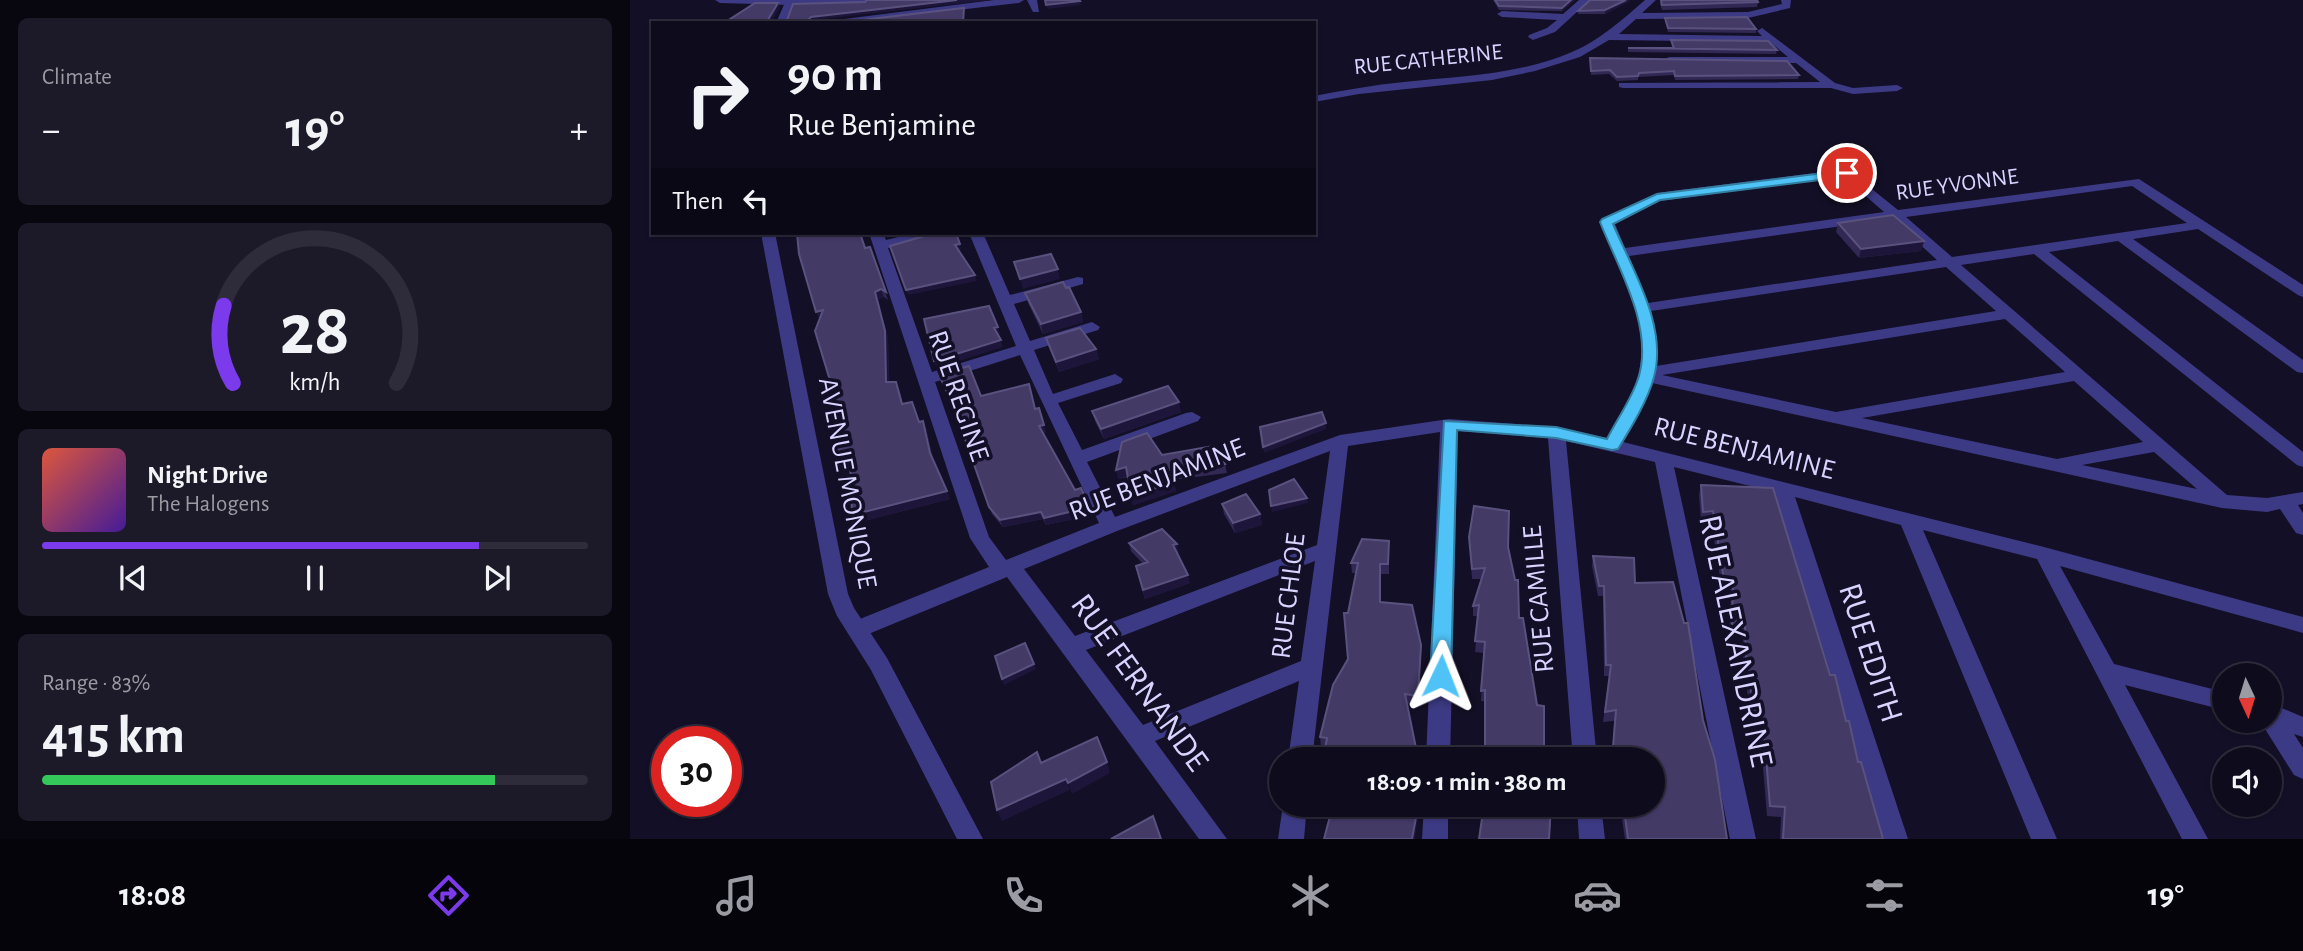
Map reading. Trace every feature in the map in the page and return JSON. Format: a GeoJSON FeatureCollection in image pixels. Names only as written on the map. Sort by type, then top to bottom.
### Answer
{"type":"FeatureCollection","features":[{"type":"Feature","properties":{"kind":"street"},"geometry":{"type":"LineString","coordinates":[[720,0],[866,0]]}},
{"type":"Feature","properties":{"kind":"street"},"geometry":{"type":"LineString","coordinates":[[870,21],[913,19],[976,10],[1019,0]]}},
{"type":"Feature","properties":{"kind":"street"},"geometry":{"type":"LineString","coordinates":[[1533,37],[1551,30],[1585,0]]}},
{"type":"Feature","properties":{"kind":"street","name":"RUE CATHERINE"},"geometry":{"type":"LineString","coordinates":[[1316,99],[1351,90],[1484,80],[1575,57],[1609,37],[1651,0]]}},
{"type":"Feature","properties":{"kind":"street"},"geometry":{"type":"LineString","coordinates":[[782,21],[789,2]]}},
{"type":"Feature","properties":{"kind":"street"},"geometry":{"type":"LineString","coordinates":[[1636,16],[1748,15],[1787,3]]}},
{"type":"Feature","properties":{"kind":"street"},"geometry":{"type":"LineString","coordinates":[[1502,14],[1565,18]]}},
{"type":"Feature","properties":{"kind":"street"},"geometry":{"type":"LineString","coordinates":[[1748,15],[1769,39],[1831,85]]}},
{"type":"Feature","properties":{"kind":"street"},"geometry":{"type":"LineString","coordinates":[[1609,37],[1769,39]]}},
{"type":"Feature","properties":{"kind":"street"},"geometry":{"type":"LineString","coordinates":[[1575,57],[1595,59]]}},
{"type":"Feature","properties":{"kind":"street"},"geometry":{"type":"LineString","coordinates":[[1660,60],[1798,60]]}},
{"type":"Feature","properties":{"kind":"street"},"geometry":{"type":"LineString","coordinates":[[1623,85],[1831,85],[1853,91],[1897,88]]}},
{"type":"Feature","properties":{"kind":"street"},"geometry":{"type":"LineString","coordinates":[[1612,445],[1647,375],[1649,351],[1642,308],[1607,222],[1657,197],[1847,173],[2222,501]]}},
{"type":"Feature","properties":{"kind":"street","name":"RUE YVONNE"},"geometry":{"type":"LineString","coordinates":[[1619,253],[2134,182],[2200,225]]}},
{"type":"Feature","properties":{"kind":"street"},"geometry":{"type":"LineString","coordinates":[[1642,308],[2200,225],[2303,292]]}},
{"type":"Feature","properties":{"kind":"street","name":"AVENUE MONIQUE"},"geometry":{"type":"LineString","coordinates":[[768,235],[838,594],[844,610],[858,629],[970,839]]}},
{"type":"Feature","properties":{"kind":"street"},"geometry":{"type":"LineString","coordinates":[[878,239],[913,235]]}},
{"type":"Feature","properties":{"kind":"street"},"geometry":{"type":"LineString","coordinates":[[977,235],[1048,401],[1111,526]]}},
{"type":"Feature","properties":{"kind":"street"},"geometry":{"type":"LineString","coordinates":[[2119,236],[2303,368]]}},
{"type":"Feature","properties":{"kind":"street","name":"RUE REGINE"},"geometry":{"type":"LineString","coordinates":[[878,239],[979,538],[1007,569]]}},
{"type":"Feature","properties":{"kind":"street"},"geometry":{"type":"LineString","coordinates":[[2035,248],[2303,461]]}},
{"type":"Feature","properties":{"kind":"street"},"geometry":{"type":"LineString","coordinates":[[1006,301],[1078,281]]}},
{"type":"Feature","properties":{"kind":"street"},"geometry":{"type":"LineString","coordinates":[[1647,375],[2009,314]]}},
{"type":"Feature","properties":{"kind":"street"},"geometry":{"type":"LineString","coordinates":[[925,380],[1092,327]]}},
{"type":"Feature","properties":{"kind":"street"},"geometry":{"type":"LineString","coordinates":[[1647,375],[1832,418],[2222,501],[2267,505],[2294,500],[2303,528]]}},
{"type":"Feature","properties":{"kind":"street"},"geometry":{"type":"LineString","coordinates":[[1832,418],[2078,375]]}},
{"type":"Feature","properties":{"kind":"street"},"geometry":{"type":"LineString","coordinates":[[1048,401],[1115,379]]}},
{"type":"Feature","properties":{"kind":"street"},"geometry":{"type":"LineString","coordinates":[[1076,459],[1192,417]]}},
{"type":"Feature","properties":{"kind":"street"},"geometry":{"type":"LineString","coordinates":[[1438,747],[1449,425]]}},
{"type":"Feature","properties":{"kind":"street","name":"RUE BENJAMINE"},"geometry":{"type":"LineString","coordinates":[[858,629],[1111,526],[1340,441],[1449,425],[1556,433],[1612,445],[2044,554],[2303,625]]}},
{"type":"Feature","properties":{"kind":"street","name":"RUE CAMILLE"},"geometry":{"type":"LineString","coordinates":[[1556,433],[1584,747]]}},
{"type":"Feature","properties":{"kind":"street","name":"RUE CHLOE"},"geometry":{"type":"LineString","coordinates":[[1302,747],[1340,441]]}},
{"type":"Feature","properties":{"kind":"street"},"geometry":{"type":"LineString","coordinates":[[2054,464],[2159,445]]}},
{"type":"Feature","properties":{"kind":"street","name":"RUE ALEXANDRINE"},"geometry":{"type":"LineString","coordinates":[[1662,457],[1742,839]]}},
{"type":"Feature","properties":{"kind":"street","name":"RUE EDITH"},"geometry":{"type":"LineString","coordinates":[[1782,488],[1895,839]]}},
{"type":"Feature","properties":{"kind":"street"},"geometry":{"type":"LineString","coordinates":[[1909,520],[2044,839]]}},
{"type":"Feature","properties":{"kind":"street"},"geometry":{"type":"LineString","coordinates":[[1071,647],[1326,549]]}},
{"type":"Feature","properties":{"kind":"street"},"geometry":{"type":"LineString","coordinates":[[2044,554],[2103,670],[2195,839]]}},
{"type":"Feature","properties":{"kind":"street","name":"RUE FERNANDE"},"geometry":{"type":"LineString","coordinates":[[1007,569],[1071,647],[1214,839]]}},
{"type":"Feature","properties":{"kind":"street"},"geometry":{"type":"LineString","coordinates":[[1137,738],[1312,666]]}},
{"type":"Feature","properties":{"kind":"street"},"geometry":{"type":"LineString","coordinates":[[2103,670],[2212,698]]}},
{"type":"Feature","properties":{"kind":"street"},"geometry":{"type":"LineString","coordinates":[[2282,719],[2303,727]]}},
{"type":"Feature","properties":{"kind":"street"},"geometry":{"type":"LineString","coordinates":[[2281,733],[2303,768]]}},
{"type":"Feature","properties":{"kind":"street"},"geometry":{"type":"LineString","coordinates":[[1291,839],[1294,817]]}},
{"type":"Feature","properties":{"kind":"street"},"geometry":{"type":"LineString","coordinates":[[1435,839],[1436,817]]}},
{"type":"Feature","properties":{"kind":"street"},"geometry":{"type":"LineString","coordinates":[[1590,817],[1592,839]]}},
{"type":"Feature","properties":{"kind":"building"},"geometry":{"type":"Polygon","coordinates":[[[957,0],[811,17],[811,21],[784,21],[787,20],[793,4],[957,0]]]}},
{"type":"Feature","properties":{"kind":"building"},"geometry":{"type":"Polygon","coordinates":[[[1045,0],[1079,0],[1080,1],[1046,5],[1045,0]]]}},
{"type":"Feature","properties":{"kind":"building"},"geometry":{"type":"Polygon","coordinates":[[[1495,0],[1571,0],[1562,8],[1499,6],[1495,0]]]}},
{"type":"Feature","properties":{"kind":"building"},"geometry":{"type":"Polygon","coordinates":[[[1590,0],[1626,0],[1605,10],[1578,11],[1590,0]]]}},
{"type":"Feature","properties":{"kind":"building"},"geometry":{"type":"Polygon","coordinates":[[[1661,0],[1757,0],[1758,2],[1662,5],[1661,0]]]}},
{"type":"Feature","properties":{"kind":"building"},"geometry":{"type":"Polygon","coordinates":[[[755,3],[778,3],[767,21],[727,21],[755,3]]]}},
{"type":"Feature","properties":{"kind":"building"},"geometry":{"type":"Polygon","coordinates":[[[964,8],[963,21],[854,21],[964,8]]]}},
{"type":"Feature","properties":{"kind":"building"},"geometry":{"type":"Polygon","coordinates":[[[1747,17],[1756,29],[1668,28],[1665,18],[1747,17]]]}},
{"type":"Feature","properties":{"kind":"building"},"geometry":{"type":"Polygon","coordinates":[[[1671,40],[1768,41],[1777,50],[1628,48],[1674,48],[1671,40]]]}},
{"type":"Feature","properties":{"kind":"building"},"geometry":{"type":"Polygon","coordinates":[[[1590,58],[1787,61],[1799,75],[1675,76],[1674,71],[1617,77],[1610,70],[1591,71],[1590,58]]]}},
{"type":"Feature","properties":{"kind":"building"},"geometry":{"type":"Polygon","coordinates":[[[1893,215],[1924,241],[1861,249],[1838,223],[1893,215]]]}},
{"type":"Feature","properties":{"kind":"building"},"geometry":{"type":"Polygon","coordinates":[[[797,235],[861,235],[865,248],[870,247],[886,292],[881,289],[875,292],[885,331],[886,382],[896,382],[902,404],[912,402],[919,422],[923,421],[930,453],[947,491],[852,515],[850,460],[842,462],[836,445],[839,444],[831,398],[835,397],[815,331],[823,310],[816,312],[799,254],[797,235]]]}},
{"type":"Feature","properties":{"kind":"building"},"geometry":{"type":"Polygon","coordinates":[[[928,235],[957,235],[960,244],[955,245],[975,275],[906,290],[890,246],[928,235]]]}},
{"type":"Feature","properties":{"kind":"building"},"geometry":{"type":"Polygon","coordinates":[[[1051,254],[1058,269],[1020,279],[1014,262],[1051,254]]]}},
{"type":"Feature","properties":{"kind":"building"},"geometry":{"type":"Polygon","coordinates":[[[1063,282],[1066,288],[1069,287],[1081,312],[1041,324],[1025,293],[1063,282]]]}},
{"type":"Feature","properties":{"kind":"building"},"geometry":{"type":"Polygon","coordinates":[[[989,306],[998,327],[994,328],[1001,340],[934,361],[924,319],[989,306]]]}},
{"type":"Feature","properties":{"kind":"building"},"geometry":{"type":"Polygon","coordinates":[[[1080,328],[1096,349],[1056,362],[1046,338],[1080,328]]]}},
{"type":"Feature","properties":{"kind":"building"},"geometry":{"type":"Polygon","coordinates":[[[969,366],[981,396],[1029,384],[1035,409],[1039,408],[1044,425],[1039,426],[1075,490],[1081,488],[1090,507],[1044,518],[1041,512],[1000,520],[989,507],[953,405],[939,375],[969,366]]]}},
{"type":"Feature","properties":{"kind":"building"},"geometry":{"type":"Polygon","coordinates":[[[1168,386],[1179,402],[1101,429],[1092,411],[1168,386]]]}},
{"type":"Feature","properties":{"kind":"building"},"geometry":{"type":"Polygon","coordinates":[[[1322,412],[1326,423],[1263,447],[1260,427],[1322,412]]]}},
{"type":"Feature","properties":{"kind":"building"},"geometry":{"type":"Polygon","coordinates":[[[1147,433],[1162,455],[1213,446],[1225,464],[1165,471],[1174,482],[1131,496],[1126,467],[1116,470],[1122,442],[1147,433]]]}},
{"type":"Feature","properties":{"kind":"building"},"geometry":{"type":"Polygon","coordinates":[[[1294,479],[1307,498],[1271,506],[1269,490],[1294,479]]]}},
{"type":"Feature","properties":{"kind":"building"},"geometry":{"type":"Polygon","coordinates":[[[1701,485],[1773,488],[1830,675],[1835,675],[1858,762],[1861,762],[1883,839],[1783,839],[1785,807],[1770,806],[1765,745],[1758,710],[1754,710],[1746,657],[1745,626],[1732,626],[1733,580],[1724,580],[1713,511],[1703,512],[1701,485]]]}},
{"type":"Feature","properties":{"kind":"building"},"geometry":{"type":"Polygon","coordinates":[[[1246,494],[1260,514],[1233,523],[1222,504],[1246,494]]]}},
{"type":"Feature","properties":{"kind":"building"},"geometry":{"type":"Polygon","coordinates":[[[1474,506],[1509,511],[1508,547],[1515,580],[1518,580],[1519,618],[1523,618],[1537,705],[1544,706],[1544,747],[1480,747],[1485,746],[1485,690],[1481,691],[1485,642],[1475,641],[1479,605],[1473,606],[1485,568],[1472,569],[1469,537],[1474,506]]]}},
{"type":"Feature","properties":{"kind":"building"},"geometry":{"type":"Polygon","coordinates":[[[1162,529],[1177,544],[1173,545],[1188,575],[1143,590],[1136,566],[1148,562],[1129,543],[1162,529]]]}},
{"type":"Feature","properties":{"kind":"building"},"geometry":{"type":"Polygon","coordinates":[[[1362,539],[1389,541],[1388,564],[1380,564],[1380,602],[1412,605],[1421,645],[1418,696],[1405,694],[1416,747],[1325,747],[1327,738],[1320,737],[1333,685],[1348,659],[1344,613],[1348,613],[1358,563],[1351,563],[1362,539]]]}},
{"type":"Feature","properties":{"kind":"building"},"geometry":{"type":"Polygon","coordinates":[[[1593,556],[1634,558],[1635,583],[1673,582],[1684,623],[1688,623],[1703,720],[1715,760],[1727,839],[1628,839],[1625,817],[1665,817],[1665,747],[1613,747],[1616,710],[1605,712],[1611,665],[1606,665],[1604,586],[1599,586],[1593,556]]]}},
{"type":"Feature","properties":{"kind":"building"},"geometry":{"type":"Polygon","coordinates":[[[1025,643],[1034,664],[1002,679],[995,656],[1025,643]]]}},
{"type":"Feature","properties":{"kind":"building"},"geometry":{"type":"Polygon","coordinates":[[[1097,737],[1107,762],[1068,783],[1066,779],[997,810],[991,782],[1037,752],[1041,763],[1097,737]]]}},
{"type":"Feature","properties":{"kind":"building"},"geometry":{"type":"Polygon","coordinates":[[[1153,816],[1161,839],[1111,839],[1153,816]]]}},
{"type":"Feature","properties":{"kind":"building"},"geometry":{"type":"Polygon","coordinates":[[[1330,817],[1416,817],[1412,839],[1324,839],[1330,817]]]}},
{"type":"Feature","properties":{"kind":"building"},"geometry":{"type":"Polygon","coordinates":[[[1482,817],[1550,817],[1549,839],[1479,839],[1482,817]]]}},
{"type":"Feature","properties":{"kind":"route"},"geometry":{"type":"LineString","coordinates":[[1441,676],[1449,425],[1556,433],[1612,445],[1646,377],[1649,351],[1646,323],[1607,222],[1657,197],[1847,173]]}}]}
